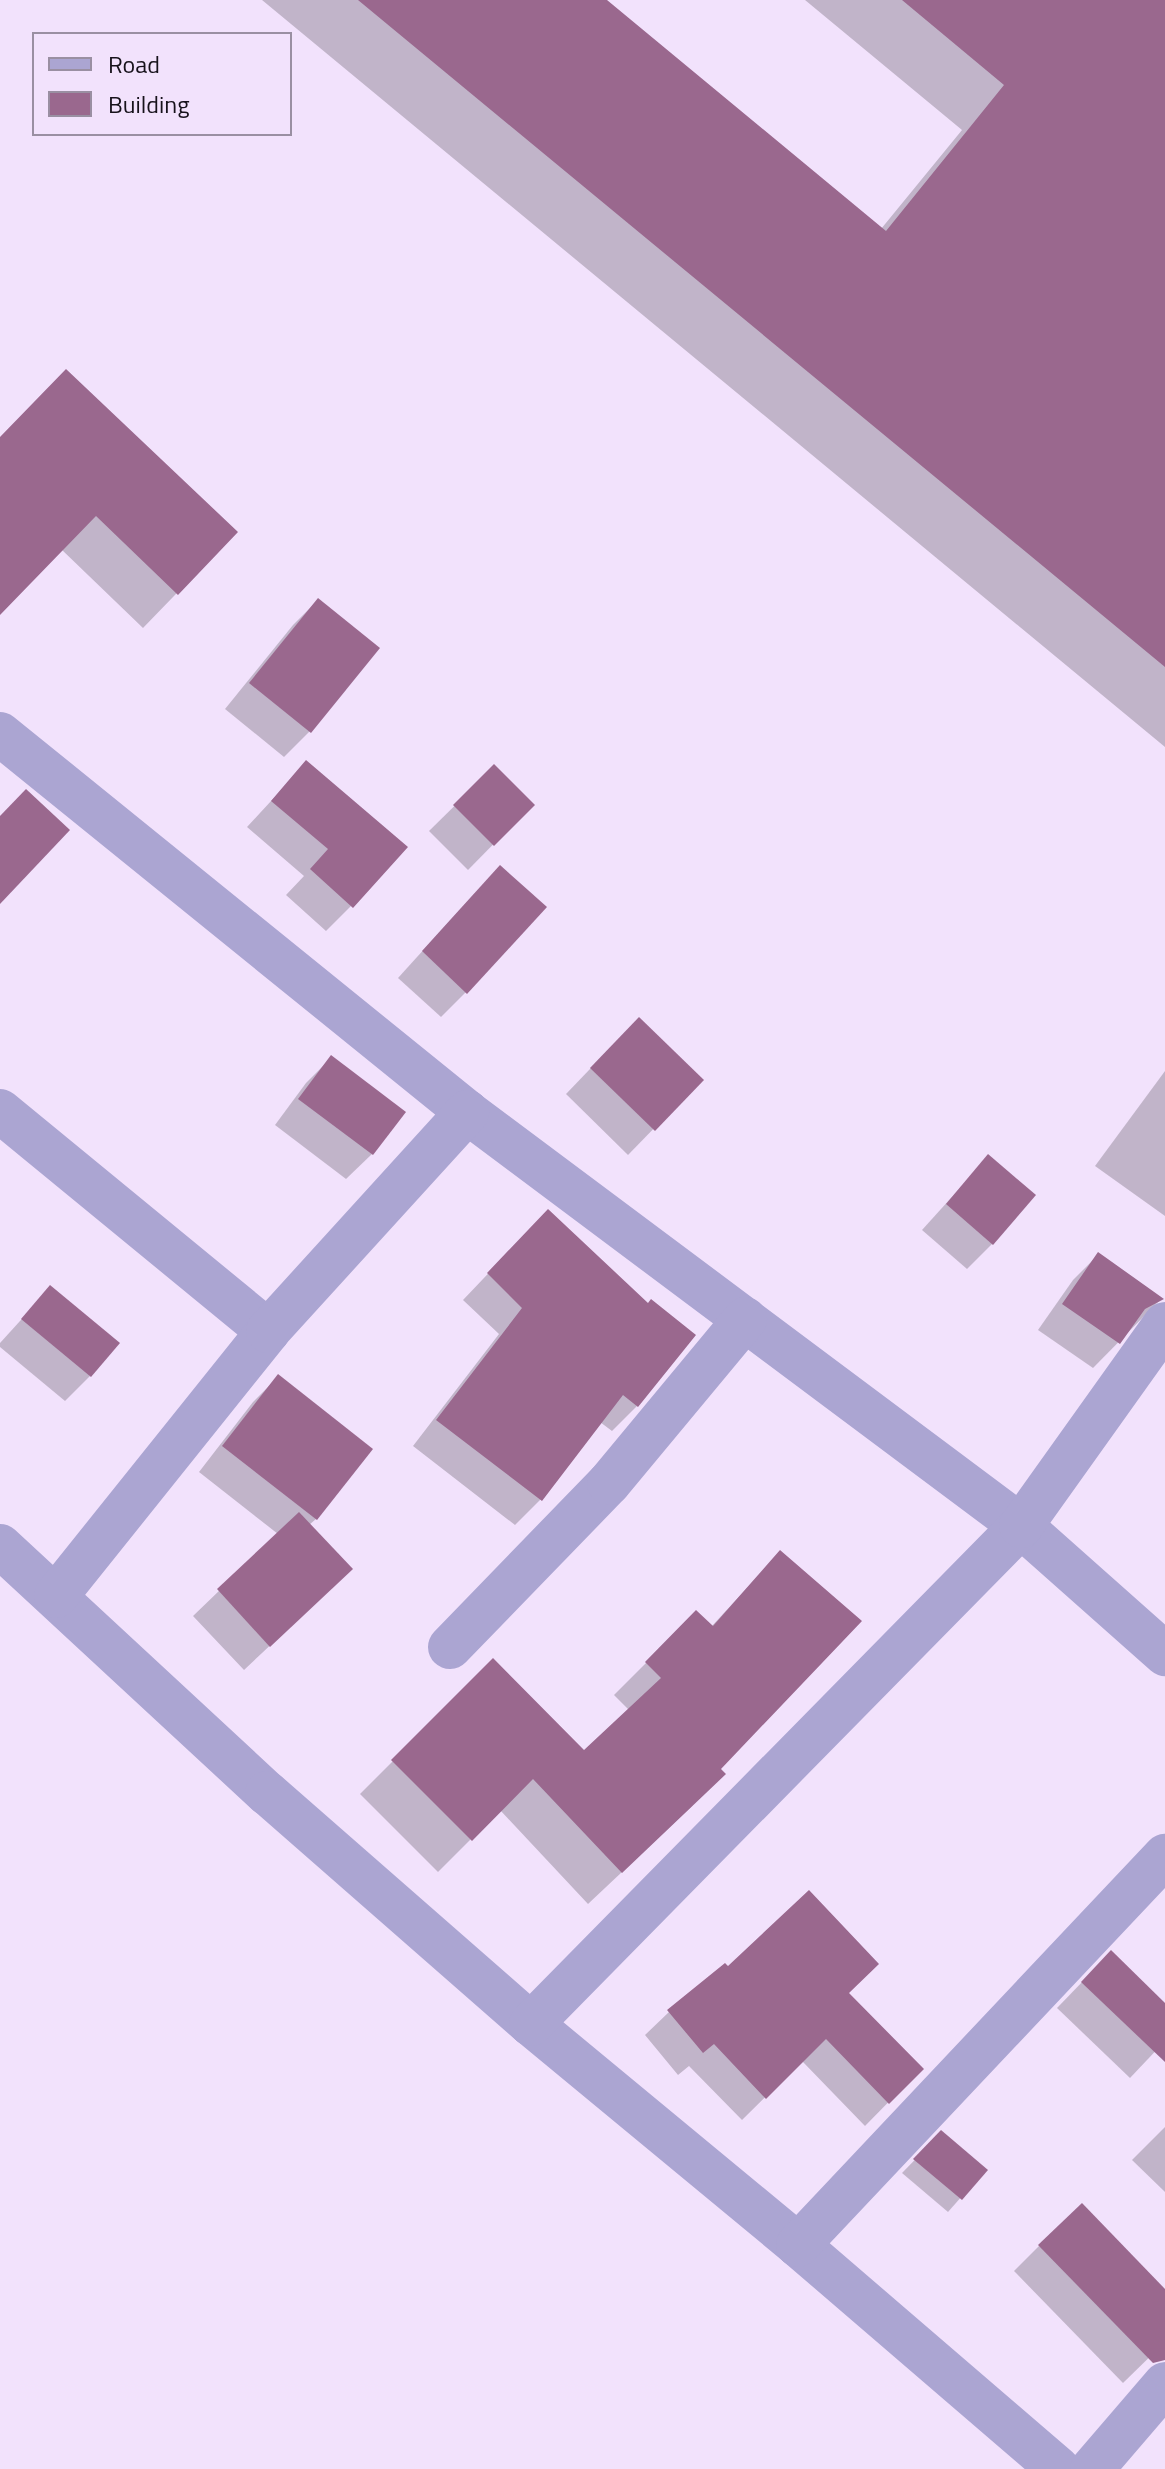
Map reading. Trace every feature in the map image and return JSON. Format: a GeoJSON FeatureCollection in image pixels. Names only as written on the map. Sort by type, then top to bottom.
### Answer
{"type":"FeatureCollection","features":[{"type":"Feature","properties":{"kind":"street"},"geometry":{"type":"LineString","coordinates":[[0,734],[467,1112],[1021,1526],[1165,1654]]}},
{"type":"Feature","properties":{"kind":"street"},"geometry":{"type":"LineString","coordinates":[[0,1111],[268,1331]]}},
{"type":"Feature","properties":{"kind":"street"},"geometry":{"type":"LineString","coordinates":[[56,1596],[268,1331],[467,1112]]}},
{"type":"Feature","properties":{"kind":"street"},"geometry":{"type":"LineString","coordinates":[[450,1647],[609,1483],[745,1319]]}},
{"type":"Feature","properties":{"kind":"street"},"geometry":{"type":"LineString","coordinates":[[531,2024],[1021,1526],[1165,1324]]}},
{"type":"Feature","properties":{"kind":"street"},"geometry":{"type":"LineString","coordinates":[[0,1546],[267,1793],[531,2024],[798,2245],[1058,2469]]}},
{"type":"Feature","properties":{"kind":"street"},"geometry":{"type":"LineString","coordinates":[[798,2245],[1165,1856]]}},
{"type":"Feature","properties":{"kind":"street"},"geometry":{"type":"LineString","coordinates":[[1092,2469],[1165,2384]]}},
{"type":"Feature","properties":{"kind":"building"},"geometry":{"type":"Polygon","coordinates":[[[358,0],[607,0],[886,231],[1004,85],[902,0],[1165,0],[1165,667],[358,0]]]}},
{"type":"Feature","properties":{"kind":"building"},"geometry":{"type":"Polygon","coordinates":[[[66,369],[238,532],[178,595],[96,516],[0,615],[0,437],[66,369]]]}},
{"type":"Feature","properties":{"kind":"building"},"geometry":{"type":"Polygon","coordinates":[[[318,598],[380,648],[311,733],[249,683],[318,598]]]}},
{"type":"Feature","properties":{"kind":"building"},"geometry":{"type":"Polygon","coordinates":[[[306,760],[408,847],[353,908],[310,869],[328,849],[271,801],[306,760]]]}},
{"type":"Feature","properties":{"kind":"building"},"geometry":{"type":"Polygon","coordinates":[[[494,764],[535,805],[494,846],[453,805],[494,764]]]}},
{"type":"Feature","properties":{"kind":"building"},"geometry":{"type":"Polygon","coordinates":[[[26,789],[70,830],[0,904],[0,816],[26,789]]]}},
{"type":"Feature","properties":{"kind":"building"},"geometry":{"type":"Polygon","coordinates":[[[500,865],[547,907],[467,994],[422,951],[500,865]]]}},
{"type":"Feature","properties":{"kind":"building"},"geometry":{"type":"Polygon","coordinates":[[[639,1017],[704,1080],[655,1131],[590,1068],[639,1017]]]}},
{"type":"Feature","properties":{"kind":"building"},"geometry":{"type":"Polygon","coordinates":[[[331,1055],[406,1112],[373,1155],[298,1099],[331,1055]]]}},
{"type":"Feature","properties":{"kind":"building"},"geometry":{"type":"Polygon","coordinates":[[[988,1154],[1036,1195],[993,1245],[946,1204],[988,1154]]]}},
{"type":"Feature","properties":{"kind":"building"},"geometry":{"type":"Polygon","coordinates":[[[548,1209],[648,1303],[651,1299],[696,1335],[638,1407],[623,1395],[542,1501],[436,1420],[522,1308],[487,1273],[548,1209]]]}},
{"type":"Feature","properties":{"kind":"building"},"geometry":{"type":"Polygon","coordinates":[[[1098,1252],[1164,1299],[1145,1309],[1120,1344],[1062,1304],[1098,1252]]]}},
{"type":"Feature","properties":{"kind":"building"},"geometry":{"type":"Polygon","coordinates":[[[50,1285],[120,1343],[91,1377],[21,1319],[50,1285]]]}},
{"type":"Feature","properties":{"kind":"building"},"geometry":{"type":"Polygon","coordinates":[[[278,1374],[373,1449],[317,1520],[222,1446],[278,1374]]]}},
{"type":"Feature","properties":{"kind":"building"},"geometry":{"type":"Polygon","coordinates":[[[299,1512],[353,1569],[270,1647],[217,1589],[299,1512]]]}},
{"type":"Feature","properties":{"kind":"building"},"geometry":{"type":"Polygon","coordinates":[[[780,1550],[862,1621],[721,1769],[726,1774],[622,1873],[533,1779],[472,1841],[391,1760],[493,1658],[584,1750],[661,1678],[645,1662],[696,1610],[713,1626],[780,1550]]]}},
{"type":"Feature","properties":{"kind":"building"},"geometry":{"type":"Polygon","coordinates":[[[809,1890],[879,1964],[849,1993],[924,2069],[889,2104],[826,2039],[766,2099],[714,2044],[703,2053],[667,2010],[725,1963],[728,1966],[809,1890]]]}},
{"type":"Feature","properties":{"kind":"building"},"geometry":{"type":"Polygon","coordinates":[[[1111,1950],[1165,2003],[1165,2062],[1081,1982],[1111,1950]]]}},
{"type":"Feature","properties":{"kind":"building"},"geometry":{"type":"Polygon","coordinates":[[[941,2130],[988,2170],[962,2200],[913,2159],[941,2130]]]}},
{"type":"Feature","properties":{"kind":"building"},"geometry":{"type":"Polygon","coordinates":[[[1082,2203],[1165,2289],[1165,2360],[1153,2363],[1038,2245],[1082,2203]]]}}]}
